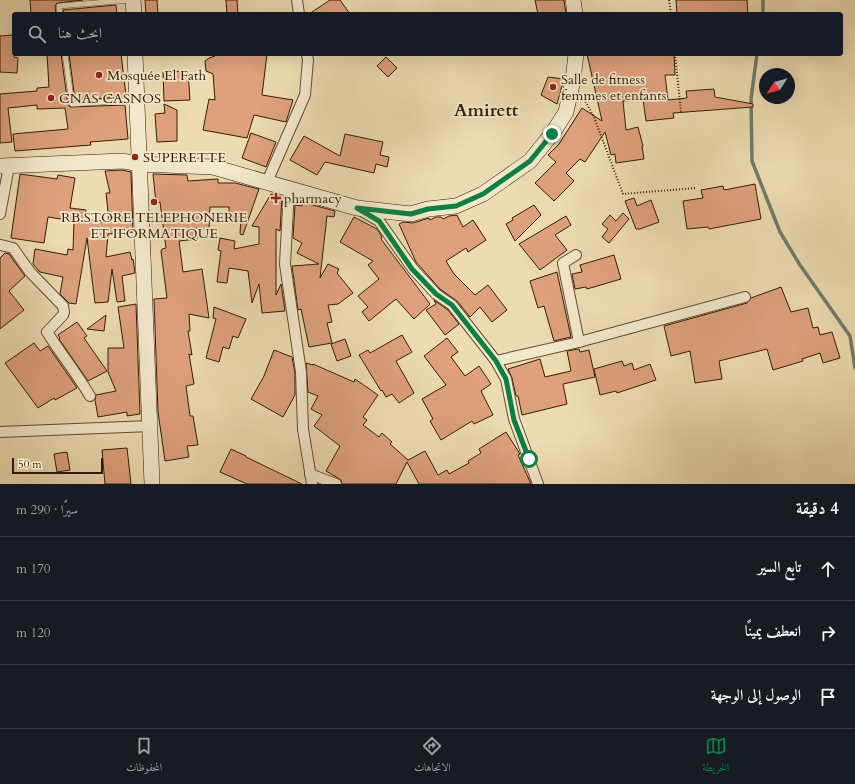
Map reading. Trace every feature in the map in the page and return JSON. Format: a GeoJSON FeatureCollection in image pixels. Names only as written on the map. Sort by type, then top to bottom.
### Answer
{"type":"FeatureCollection","features":[{"type":"Feature","properties":{"kind":"street"},"geometry":{"type":"LineString","coordinates":[[132,0],[134,12]]}},
{"type":"Feature","properties":{"kind":"street"},"geometry":{"type":"LineString","coordinates":[[297,0],[299,12]]}},
{"type":"Feature","properties":{"kind":"street"},"geometry":{"type":"LineString","coordinates":[[573,0],[575,12]]}},
{"type":"Feature","properties":{"kind":"street"},"geometry":{"type":"LineString","coordinates":[[135,56],[151,426],[152,484]]}},
{"type":"Feature","properties":{"kind":"street"},"geometry":{"type":"LineString","coordinates":[[267,182],[305,95],[307,56]]}},
{"type":"Feature","properties":{"kind":"street"},"geometry":{"type":"LineString","coordinates":[[0,214],[5,166],[123,161],[139,164],[213,167],[357,208],[411,214],[428,209],[456,206],[483,194],[530,161],[552,134],[566,112],[573,80],[576,56]]}},
{"type":"Feature","properties":{"kind":"street"},"geometry":{"type":"LineString","coordinates":[[289,189],[285,264],[301,372],[303,429],[311,479],[336,484]]}},
{"type":"Feature","properties":{"kind":"street"},"geometry":{"type":"LineString","coordinates":[[357,208],[379,221],[412,269],[436,294],[452,305],[496,361],[506,379],[514,420],[538,484]]}},
{"type":"Feature","properties":{"kind":"street"},"geometry":{"type":"LineString","coordinates":[[0,244],[13,248],[30,272],[62,306],[64,312],[63,316],[47,332],[62,355],[75,371],[90,396]]}},
{"type":"Feature","properties":{"kind":"street"},"geometry":{"type":"LineString","coordinates":[[576,255],[563,263],[579,342]]}},
{"type":"Feature","properties":{"kind":"street"},"geometry":{"type":"LineString","coordinates":[[496,361],[579,342],[745,297]]}},
{"type":"Feature","properties":{"kind":"street"},"geometry":{"type":"LineString","coordinates":[[0,432],[151,426]]}},
{"type":"Feature","properties":{"kind":"lane"},"geometry":{"type":"LineString","coordinates":[[60,12],[59,6],[132,0]]}},
{"type":"Feature","properties":{"kind":"lane"},"geometry":{"type":"LineString","coordinates":[[65,56],[72,104],[137,100]]}},
{"type":"Feature","properties":{"kind":"path"},"geometry":{"type":"LineString","coordinates":[[669,0],[671,12]]}},
{"type":"Feature","properties":{"kind":"path"},"geometry":{"type":"LineString","coordinates":[[675,56],[681,112]]}},
{"type":"Feature","properties":{"kind":"path"},"geometry":{"type":"LineString","coordinates":[[584,98],[594,117],[623,194],[696,188]]}},
{"type":"Feature","properties":{"kind":"building"},"geometry":{"type":"Polygon","coordinates":[[[30,0],[83,0],[57,3],[55,6],[56,12],[31,12],[30,0]]]}},
{"type":"Feature","properties":{"kind":"building"},"geometry":{"type":"Polygon","coordinates":[[[145,0],[157,0],[158,12],[146,12],[145,0]]]}},
{"type":"Feature","properties":{"kind":"building"},"geometry":{"type":"Polygon","coordinates":[[[226,0],[237,0],[238,12],[227,12],[226,0]]]}},
{"type":"Feature","properties":{"kind":"building"},"geometry":{"type":"Polygon","coordinates":[[[330,0],[340,0],[349,12],[312,12],[330,0]]]}},
{"type":"Feature","properties":{"kind":"building"},"geometry":{"type":"Polygon","coordinates":[[[535,0],[564,0],[566,12],[538,12],[535,0]]]}},
{"type":"Feature","properties":{"kind":"building"},"geometry":{"type":"Polygon","coordinates":[[[676,0],[747,0],[748,12],[677,12],[676,0]]]}},
{"type":"Feature","properties":{"kind":"building"},"geometry":{"type":"Polygon","coordinates":[[[116,5],[117,12],[64,12],[63,10],[116,5]]]}},
{"type":"Feature","properties":{"kind":"building"},"geometry":{"type":"Polygon","coordinates":[[[12,35],[12,56],[18,58],[17,73],[0,72],[0,36],[12,35]]]}},
{"type":"Feature","properties":{"kind":"building"},"geometry":{"type":"Polygon","coordinates":[[[47,56],[61,56],[68,105],[70,107],[125,105],[128,139],[90,142],[91,145],[15,151],[13,134],[68,129],[65,108],[37,109],[37,105],[8,108],[12,142],[0,143],[0,94],[37,91],[37,88],[49,87],[47,56]]]}},
{"type":"Feature","properties":{"kind":"building","name":"Mosquée El Fath"},"geometry":{"type":"Polygon","coordinates":[[[69,56],[121,56],[126,95],[124,95],[124,97],[75,100],[69,56]]]}},
{"type":"Feature","properties":{"kind":"building"},"geometry":{"type":"Polygon","coordinates":[[[215,56],[267,56],[262,95],[293,100],[286,122],[254,115],[247,138],[203,130],[209,99],[215,100],[213,74],[206,71],[205,61],[215,56]]]}},
{"type":"Feature","properties":{"kind":"building"},"geometry":{"type":"Polygon","coordinates":[[[587,56],[674,56],[675,75],[665,75],[668,100],[687,98],[686,91],[714,89],[715,97],[753,104],[753,107],[673,113],[674,118],[646,121],[643,99],[623,101],[626,130],[638,127],[643,146],[644,159],[616,163],[615,154],[611,155],[605,132],[585,162],[580,159],[566,173],[574,181],[554,201],[535,183],[556,162],[548,155],[559,144],[582,108],[602,121],[587,56]]]}},
{"type":"Feature","properties":{"kind":"building"},"geometry":{"type":"Polygon","coordinates":[[[386,57],[397,68],[388,77],[377,66],[386,57]]]}},
{"type":"Feature","properties":{"kind":"building"},"geometry":{"type":"Polygon","coordinates":[[[188,71],[190,100],[164,101],[163,72],[188,71]]]}},
{"type":"Feature","properties":{"kind":"building","name":"Salle de fitness femmes et enfants"},"geometry":{"type":"Polygon","coordinates":[[[548,77],[564,79],[557,104],[541,95],[548,77]]]}},
{"type":"Feature","properties":{"kind":"building"},"geometry":{"type":"Polygon","coordinates":[[[164,104],[177,110],[177,141],[157,142],[155,114],[165,113],[164,104]]]}},
{"type":"Feature","properties":{"kind":"building"},"geometry":{"type":"Polygon","coordinates":[[[251,133],[276,142],[266,167],[242,158],[251,133]]]}},
{"type":"Feature","properties":{"kind":"building"},"geometry":{"type":"Polygon","coordinates":[[[345,134],[383,142],[380,155],[389,157],[387,167],[376,164],[374,173],[325,162],[317,175],[290,160],[304,136],[340,156],[345,134]]]}},
{"type":"Feature","properties":{"kind":"building"},"geometry":{"type":"Polygon","coordinates":[[[122,170],[131,172],[133,232],[108,234],[106,257],[130,252],[132,260],[133,259],[135,273],[122,276],[125,301],[117,302],[112,269],[108,302],[95,303],[87,238],[76,304],[69,303],[60,294],[63,277],[40,272],[33,264],[35,249],[67,255],[68,249],[73,250],[74,221],[48,217],[44,243],[11,238],[20,174],[57,179],[58,175],[75,178],[70,208],[86,210],[85,220],[109,221],[106,193],[110,193],[105,171],[122,170]]]}},
{"type":"Feature","properties":{"kind":"building"},"geometry":{"type":"Polygon","coordinates":[[[153,174],[187,175],[188,181],[218,179],[218,183],[235,183],[259,189],[243,235],[240,234],[241,217],[229,217],[229,207],[210,207],[209,229],[196,228],[197,239],[179,241],[183,272],[202,269],[209,318],[189,314],[190,331],[188,331],[192,355],[189,354],[194,384],[186,386],[190,416],[193,416],[198,445],[187,446],[189,457],[165,461],[158,412],[154,299],[167,298],[161,251],[162,249],[166,248],[160,202],[156,203],[153,174]]]}},
{"type":"Feature","properties":{"kind":"building"},"geometry":{"type":"Polygon","coordinates":[[[755,184],[761,219],[709,229],[708,227],[687,229],[683,201],[703,198],[701,190],[723,186],[724,190],[755,184]]]}},
{"type":"Feature","properties":{"kind":"building"},"geometry":{"type":"Polygon","coordinates":[[[271,194],[282,196],[280,231],[276,229],[276,295],[281,284],[285,311],[262,313],[259,284],[252,303],[248,271],[229,268],[227,283],[217,282],[221,251],[218,250],[220,238],[235,241],[234,249],[259,244],[259,227],[252,226],[271,194]]]}},
{"type":"Feature","properties":{"kind":"building"},"geometry":{"type":"Polygon","coordinates":[[[634,198],[637,206],[651,200],[659,222],[636,229],[625,201],[634,198]]]}},
{"type":"Feature","properties":{"kind":"building"},"geometry":{"type":"Polygon","coordinates":[[[302,202],[335,211],[334,217],[327,216],[320,278],[328,264],[339,269],[337,273],[353,293],[338,304],[328,305],[332,322],[327,323],[332,343],[309,347],[301,309],[298,310],[292,266],[319,264],[297,253],[302,243],[293,238],[295,205],[302,206],[302,202]]]}},
{"type":"Feature","properties":{"kind":"building"},"geometry":{"type":"Polygon","coordinates":[[[534,205],[541,215],[515,241],[506,224],[513,220],[512,218],[534,205]]]}},
{"type":"Feature","properties":{"kind":"building"},"geometry":{"type":"Polygon","coordinates":[[[623,213],[629,219],[609,243],[602,237],[608,229],[602,224],[610,215],[616,221],[623,213]]]}},
{"type":"Feature","properties":{"kind":"building"},"geometry":{"type":"Polygon","coordinates":[[[457,215],[463,227],[473,220],[486,240],[468,252],[466,248],[446,261],[454,274],[475,295],[488,285],[507,310],[492,322],[480,307],[470,317],[457,301],[440,289],[416,262],[399,224],[403,222],[413,223],[429,218],[430,220],[436,217],[441,217],[443,219],[449,216],[457,215]]]}},
{"type":"Feature","properties":{"kind":"building"},"geometry":{"type":"Polygon","coordinates":[[[566,216],[571,225],[555,235],[567,250],[540,270],[519,244],[566,216]]]}},
{"type":"Feature","properties":{"kind":"building"},"geometry":{"type":"Polygon","coordinates":[[[354,217],[377,229],[382,237],[381,239],[430,304],[414,319],[396,299],[369,321],[362,312],[368,307],[358,296],[379,279],[368,265],[373,261],[340,242],[354,217]]]}},
{"type":"Feature","properties":{"kind":"building"},"geometry":{"type":"Polygon","coordinates":[[[5,253],[9,254],[25,276],[9,291],[24,310],[0,329],[0,258],[5,253]]]}},
{"type":"Feature","properties":{"kind":"building"},"geometry":{"type":"Polygon","coordinates":[[[614,255],[621,279],[587,289],[586,287],[575,289],[572,274],[582,272],[580,265],[614,255]]]}},
{"type":"Feature","properties":{"kind":"building"},"geometry":{"type":"Polygon","coordinates":[[[557,272],[571,337],[554,341],[544,306],[538,308],[530,281],[557,272]]]}},
{"type":"Feature","properties":{"kind":"building"},"geometry":{"type":"Polygon","coordinates":[[[781,287],[791,312],[808,308],[813,328],[818,327],[820,335],[832,332],[840,358],[823,363],[820,353],[802,359],[803,361],[773,370],[767,349],[719,361],[722,379],[695,383],[690,351],[671,356],[664,326],[747,303],[751,298],[781,287]]]}},
{"type":"Feature","properties":{"kind":"building"},"geometry":{"type":"Polygon","coordinates":[[[434,300],[448,310],[459,324],[445,335],[426,310],[436,304],[434,300]]]}},
{"type":"Feature","properties":{"kind":"building"},"geometry":{"type":"Polygon","coordinates":[[[136,304],[140,414],[127,416],[127,412],[98,417],[95,400],[96,395],[116,391],[108,372],[108,348],[124,348],[118,307],[136,304]]]}},
{"type":"Feature","properties":{"kind":"building"},"geometry":{"type":"Polygon","coordinates":[[[214,307],[246,319],[238,338],[233,336],[229,349],[223,347],[219,362],[206,358],[216,319],[213,318],[214,307]]]}},
{"type":"Feature","properties":{"kind":"building"},"geometry":{"type":"Polygon","coordinates":[[[106,315],[104,331],[87,329],[106,315]]]}},
{"type":"Feature","properties":{"kind":"building"},"geometry":{"type":"Polygon","coordinates":[[[77,322],[87,336],[84,338],[107,371],[88,381],[59,339],[60,338],[58,335],[77,322]]]}},
{"type":"Feature","properties":{"kind":"building"},"geometry":{"type":"Polygon","coordinates":[[[402,335],[412,352],[396,361],[414,393],[399,403],[392,394],[386,397],[382,390],[381,391],[359,355],[368,350],[370,353],[402,335]]]}},
{"type":"Feature","properties":{"kind":"building"},"geometry":{"type":"Polygon","coordinates":[[[447,338],[458,352],[451,357],[465,376],[479,366],[491,384],[481,391],[493,415],[474,424],[472,421],[441,440],[430,421],[433,419],[422,399],[446,385],[424,356],[447,338]]]}},
{"type":"Feature","properties":{"kind":"building"},"geometry":{"type":"Polygon","coordinates":[[[345,339],[351,356],[337,361],[331,344],[345,339]]]}},
{"type":"Feature","properties":{"kind":"building"},"geometry":{"type":"Polygon","coordinates":[[[34,343],[40,351],[48,346],[77,388],[55,400],[54,398],[38,408],[5,363],[34,343]]]}},
{"type":"Feature","properties":{"kind":"building"},"geometry":{"type":"Polygon","coordinates":[[[579,349],[580,352],[589,350],[595,377],[563,384],[567,404],[522,415],[518,396],[516,396],[512,378],[508,369],[540,359],[545,377],[571,371],[567,351],[579,349]]]}},
{"type":"Feature","properties":{"kind":"building"},"geometry":{"type":"Polygon","coordinates":[[[274,350],[292,357],[295,373],[295,395],[283,417],[251,399],[264,376],[274,350]]]}},
{"type":"Feature","properties":{"kind":"building"},"geometry":{"type":"Polygon","coordinates":[[[622,361],[624,366],[632,363],[634,370],[650,364],[656,380],[617,393],[616,391],[600,395],[594,369],[622,361]]]}},
{"type":"Feature","properties":{"kind":"building"},"geometry":{"type":"Polygon","coordinates":[[[306,363],[313,364],[354,382],[355,379],[378,395],[363,417],[367,420],[363,425],[379,437],[382,433],[392,442],[390,444],[408,460],[425,451],[438,475],[447,470],[449,474],[469,463],[468,461],[481,453],[479,449],[506,432],[520,454],[518,455],[531,484],[419,484],[407,462],[396,484],[342,484],[341,480],[326,471],[340,446],[314,426],[322,415],[311,409],[318,396],[308,392],[306,363]]]}},
{"type":"Feature","properties":{"kind":"building"},"geometry":{"type":"Polygon","coordinates":[[[127,448],[131,484],[105,484],[102,450],[127,448]]]}},
{"type":"Feature","properties":{"kind":"building"},"geometry":{"type":"Polygon","coordinates":[[[231,449],[302,484],[247,484],[220,472],[231,449]]]}},
{"type":"Feature","properties":{"kind":"building"},"geometry":{"type":"Polygon","coordinates":[[[67,452],[70,470],[57,472],[54,454],[67,452]]]}},
{"type":"Feature","properties":{"kind":"waterway"},"geometry":{"type":"LineString","coordinates":[[763,0],[763,12]]}},
{"type":"Feature","properties":{"kind":"waterway"},"geometry":{"type":"LineString","coordinates":[[757,56],[751,99],[752,161],[780,232],[800,265],[850,336],[855,368]]}},
{"type":"Feature","properties":{"kind":"place","name":"Mosquée El Fath"},"geometry":{"type":"Point","coordinates":[99,75]}},
{"type":"Feature","properties":{"kind":"place","name":"Salle de fitness femmes et enfants"},"geometry":{"type":"Point","coordinates":[553,87]}},
{"type":"Feature","properties":{"kind":"place","name":"CNAS CASNOS"},"geometry":{"type":"Point","coordinates":[51,98]}},
{"type":"Feature","properties":{"kind":"place","name":"SUPERETTE"},"geometry":{"type":"Point","coordinates":[135,157]}},
{"type":"Feature","properties":{"kind":"place","name":"pharmacy"},"geometry":{"type":"Point","coordinates":[276,198]}},
{"type":"Feature","properties":{"kind":"place","name":"RB.STORE TELEPHONERIE ET IFORMATIQUE"},"geometry":{"type":"Point","coordinates":[154,202]}},
{"type":"Feature","properties":{"kind":"district","name":"Amirett"},"geometry":{"type":"Point","coordinates":[486,110]}},
{"type":"Feature","properties":{"kind":"route"},"geometry":{"type":"LineString","coordinates":[[529,459],[514,420],[506,379],[496,361],[452,305],[436,294],[412,269],[379,221],[357,208],[411,214],[428,209],[456,206],[483,194],[530,161],[552,134]]}}]}
